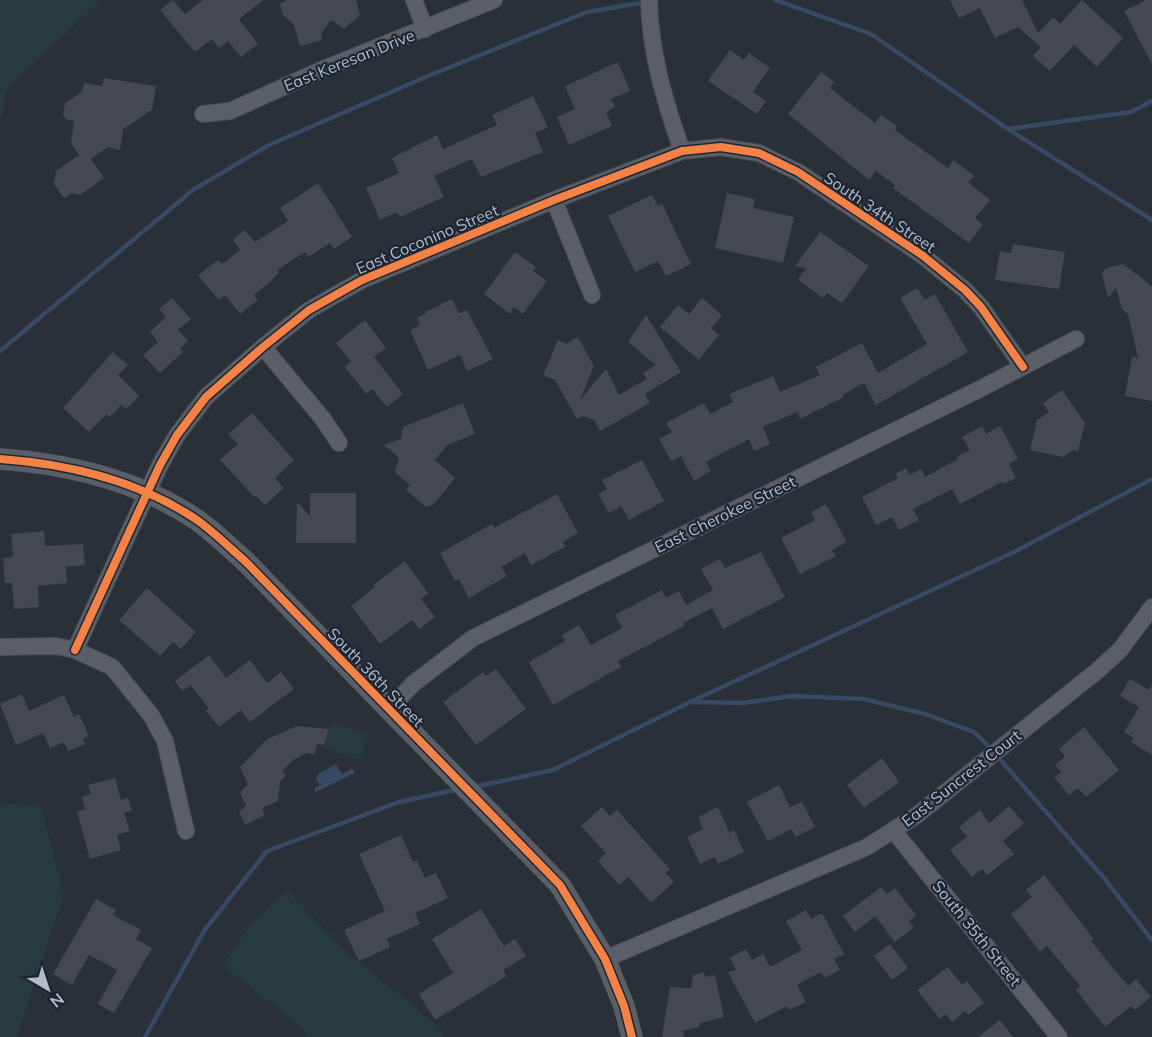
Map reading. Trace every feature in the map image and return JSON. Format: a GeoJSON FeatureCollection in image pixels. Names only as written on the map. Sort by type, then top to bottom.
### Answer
{"type":"FeatureCollection","features":[{"type":"Feature","properties":{"kind":"street"},"geometry":{"type":"LineString","coordinates":[[414,0],[426,28]]}},
{"type":"Feature","properties":{"kind":"street","name":"East Keresan Drive"},"geometry":{"type":"LineString","coordinates":[[203,114],[230,111],[321,70],[494,0]]}},
{"type":"Feature","properties":{"kind":"street"},"geometry":{"type":"LineString","coordinates":[[649,0],[650,25],[657,68],[682,151]]}},
{"type":"Feature","properties":{"kind":"street","name":"South 34th Street"},"geometry":{"type":"LineString","coordinates":[[682,151],[722,147],[759,153],[798,172],[922,255],[965,290],[981,308],[1023,367]]}},
{"type":"Feature","properties":{"kind":"street","name":"East Coconino Street"},"geometry":{"type":"LineString","coordinates":[[75,650],[177,435],[206,397],[263,347],[309,310],[362,280],[554,200],[682,151]]}},
{"type":"Feature","properties":{"kind":"street"},"geometry":{"type":"LineString","coordinates":[[554,200],[592,295]]}},
{"type":"Feature","properties":{"kind":"street","name":"East Cherokee Street"},"geometry":{"type":"LineString","coordinates":[[388,710],[414,682],[473,638],[1076,339]]}},
{"type":"Feature","properties":{"kind":"street"},"geometry":{"type":"LineString","coordinates":[[263,347],[323,419],[339,443]]}},
{"type":"Feature","properties":{"kind":"street","name":"South 36th Street"},"geometry":{"type":"LineString","coordinates":[[0,459],[37,462],[97,474],[148,492],[198,521],[246,562],[560,885],[605,959],[624,1006],[632,1037]]}},
{"type":"Feature","properties":{"kind":"street","name":"East Suncrest Court"},"geometry":{"type":"LineString","coordinates":[[605,959],[867,847],[917,815],[1119,650],[1152,608]]}},
{"type":"Feature","properties":{"kind":"street"},"geometry":{"type":"LineString","coordinates":[[0,647],[56,646],[75,650],[112,668],[151,715],[165,741],[186,831]]}},
{"type":"Feature","properties":{"kind":"street","name":"South 35th Street"},"geometry":{"type":"LineString","coordinates":[[893,830],[1059,1037]]}},
{"type":"Feature","properties":{"kind":"green space"},"geometry":{"type":"Polygon","coordinates":[[[0,0],[101,0],[8,87],[0,122],[0,0]]]}},
{"type":"Feature","properties":{"kind":"green space"},"geometry":{"type":"Polygon","coordinates":[[[332,722],[369,735],[360,760],[323,748],[332,722]]]}},
{"type":"Feature","properties":{"kind":"green space"},"geometry":{"type":"Polygon","coordinates":[[[0,803],[41,806],[64,895],[17,1037],[0,1037],[0,803]]]}},
{"type":"Feature","properties":{"kind":"green space"},"geometry":{"type":"Polygon","coordinates":[[[288,891],[345,951],[439,1027],[444,1037],[307,1037],[297,1023],[223,966],[253,921],[288,891]]]}},
{"type":"Feature","properties":{"kind":"water"},"geometry":{"type":"Polygon","coordinates":[[[336,764],[342,774],[352,768],[355,773],[316,792],[314,789],[324,783],[319,784],[316,779],[318,774],[336,764]]]}},
{"type":"Feature","properties":{"kind":"building"},"geometry":{"type":"Polygon","coordinates":[[[173,0],[185,14],[203,0],[263,0],[239,19],[258,44],[241,57],[228,41],[219,48],[212,39],[195,52],[160,10],[173,0]]]}},
{"type":"Feature","properties":{"kind":"building"},"geometry":{"type":"Polygon","coordinates":[[[286,0],[356,0],[360,15],[344,29],[331,20],[321,34],[322,40],[300,46],[294,25],[283,15],[280,4],[286,0]]]}},
{"type":"Feature","properties":{"kind":"building"},"geometry":{"type":"Polygon","coordinates":[[[950,0],[1022,0],[1038,33],[1053,17],[1060,24],[1082,0],[1123,38],[1097,67],[1074,45],[1050,71],[1033,56],[1041,47],[1018,27],[995,38],[980,8],[959,18],[950,0]]]}},
{"type":"Feature","properties":{"kind":"building"},"geometry":{"type":"Polygon","coordinates":[[[1146,0],[1152,0],[1152,64],[1124,11],[1146,0]]]}},
{"type":"Feature","properties":{"kind":"building"},"geometry":{"type":"Polygon","coordinates":[[[730,50],[744,60],[749,53],[770,68],[753,92],[766,101],[757,114],[708,81],[730,50]]]}},
{"type":"Feature","properties":{"kind":"building"},"geometry":{"type":"Polygon","coordinates":[[[618,62],[630,91],[611,99],[615,107],[606,112],[612,126],[569,145],[557,117],[575,109],[565,86],[618,62]]]}},
{"type":"Feature","properties":{"kind":"building"},"geometry":{"type":"Polygon","coordinates":[[[821,72],[834,82],[830,88],[875,123],[881,115],[897,126],[895,130],[948,168],[954,160],[974,176],[968,182],[990,200],[975,218],[983,225],[969,243],[893,188],[895,185],[876,171],[869,180],[788,114],[821,72]]]}},
{"type":"Feature","properties":{"kind":"building"},"geometry":{"type":"Polygon","coordinates":[[[104,78],[156,86],[152,110],[123,129],[120,150],[108,147],[91,159],[104,178],[80,195],[72,193],[64,198],[54,184],[56,171],[79,155],[71,143],[74,121],[67,120],[63,115],[65,103],[82,92],[84,83],[102,86],[104,78]]]}},
{"type":"Feature","properties":{"kind":"building"},"geometry":{"type":"Polygon","coordinates":[[[533,96],[548,127],[535,133],[543,152],[481,177],[472,159],[434,176],[444,197],[400,217],[397,212],[380,220],[366,188],[399,173],[392,158],[437,135],[443,149],[497,125],[492,115],[533,96]]]}},
{"type":"Feature","properties":{"kind":"building"},"geometry":{"type":"Polygon","coordinates":[[[318,183],[352,237],[334,249],[330,243],[308,257],[305,252],[277,270],[279,272],[269,283],[254,295],[258,300],[240,314],[225,295],[219,300],[198,275],[218,260],[222,264],[240,250],[233,240],[245,230],[255,242],[288,221],[280,208],[318,183]]]}},
{"type":"Feature","properties":{"kind":"building"},"geometry":{"type":"Polygon","coordinates":[[[727,193],[755,199],[753,208],[794,217],[783,263],[715,248],[727,193]]]}},
{"type":"Feature","properties":{"kind":"building"},"geometry":{"type":"Polygon","coordinates":[[[652,195],[658,206],[662,204],[691,264],[666,276],[658,261],[635,272],[608,216],[652,195]]]}},
{"type":"Feature","properties":{"kind":"building"},"geometry":{"type":"Polygon","coordinates":[[[820,232],[869,266],[842,303],[827,293],[823,298],[798,280],[806,268],[795,266],[820,232]]]}},
{"type":"Feature","properties":{"kind":"building"},"geometry":{"type":"Polygon","coordinates":[[[1013,244],[1065,252],[1059,289],[995,280],[1000,251],[1011,253],[1013,244]]]}},
{"type":"Feature","properties":{"kind":"building"},"geometry":{"type":"Polygon","coordinates":[[[515,252],[536,267],[533,271],[547,281],[523,314],[514,307],[510,314],[484,294],[515,252]]]}},
{"type":"Feature","properties":{"kind":"building"},"geometry":{"type":"Polygon","coordinates":[[[1123,264],[1152,286],[1152,401],[1125,396],[1132,357],[1138,358],[1128,314],[1122,309],[1116,288],[1108,298],[1102,273],[1106,268],[1123,264]]]}},
{"type":"Feature","properties":{"kind":"building"},"geometry":{"type":"Polygon","coordinates":[[[917,288],[925,300],[935,294],[968,352],[876,405],[864,383],[842,395],[844,397],[800,419],[797,412],[763,427],[770,444],[754,451],[749,439],[706,462],[711,471],[694,481],[681,456],[671,461],[659,439],[672,432],[666,423],[704,403],[710,414],[733,402],[729,394],[773,376],[780,392],[820,375],[816,367],[862,343],[878,373],[927,344],[900,298],[917,288]]]}},
{"type":"Feature","properties":{"kind":"building"},"geometry":{"type":"Polygon","coordinates":[[[172,298],[191,319],[178,330],[188,341],[180,349],[183,352],[160,373],[143,355],[158,342],[150,332],[166,317],[159,309],[172,298]]]}},
{"type":"Feature","properties":{"kind":"building"},"geometry":{"type":"Polygon","coordinates":[[[702,298],[722,315],[711,328],[719,335],[699,360],[660,327],[678,305],[689,314],[702,298]]]}},
{"type":"Feature","properties":{"kind":"building"},"geometry":{"type":"Polygon","coordinates":[[[452,299],[459,313],[467,310],[493,359],[467,371],[460,355],[428,370],[410,330],[420,325],[417,317],[452,299]]]}},
{"type":"Feature","properties":{"kind":"building"},"geometry":{"type":"Polygon","coordinates":[[[646,315],[681,372],[645,394],[650,403],[600,431],[594,420],[583,416],[577,419],[555,380],[543,375],[558,340],[566,344],[578,337],[594,366],[580,400],[606,369],[619,395],[647,379],[643,373],[656,365],[628,342],[646,315]]]}},
{"type":"Feature","properties":{"kind":"building"},"geometry":{"type":"Polygon","coordinates":[[[365,320],[386,348],[374,357],[403,394],[387,407],[372,389],[366,394],[345,367],[351,362],[336,343],[365,320]]]}},
{"type":"Feature","properties":{"kind":"building"},"geometry":{"type":"Polygon","coordinates":[[[113,352],[128,365],[118,375],[139,396],[126,409],[121,405],[110,417],[107,414],[89,432],[63,408],[113,352]]]}},
{"type":"Feature","properties":{"kind":"building"},"geometry":{"type":"Polygon","coordinates":[[[1062,390],[1085,423],[1078,451],[1073,450],[1063,457],[1030,450],[1037,420],[1049,412],[1043,403],[1062,390]]]}},
{"type":"Feature","properties":{"kind":"building"},"geometry":{"type":"Polygon","coordinates":[[[463,403],[475,434],[447,445],[435,460],[455,478],[434,504],[426,507],[406,490],[410,485],[395,472],[399,458],[384,445],[401,439],[403,427],[463,403]]]}},
{"type":"Feature","properties":{"kind":"building"},"geometry":{"type":"Polygon","coordinates":[[[252,413],[294,460],[275,478],[284,488],[265,505],[256,496],[254,497],[220,460],[238,444],[228,434],[252,413]]]}},
{"type":"Feature","properties":{"kind":"building"},"geometry":{"type":"Polygon","coordinates":[[[982,426],[986,434],[1000,426],[1018,459],[1009,464],[1016,478],[1003,484],[1002,482],[960,504],[952,489],[913,509],[919,520],[899,530],[892,517],[876,525],[862,497],[898,478],[895,474],[906,468],[909,475],[921,469],[925,477],[958,459],[957,457],[970,450],[962,437],[982,426]]]}},
{"type":"Feature","properties":{"kind":"building"},"geometry":{"type":"Polygon","coordinates":[[[642,460],[664,501],[629,520],[621,506],[609,513],[598,494],[607,489],[602,480],[642,460]]]}},
{"type":"Feature","properties":{"kind":"building"},"geometry":{"type":"Polygon","coordinates":[[[310,493],[356,493],[356,543],[296,543],[297,502],[310,516],[310,493]]]}},
{"type":"Feature","properties":{"kind":"building"},"geometry":{"type":"Polygon","coordinates":[[[557,494],[578,533],[563,542],[565,547],[531,565],[525,553],[501,567],[507,576],[469,598],[459,579],[455,581],[440,553],[492,524],[494,528],[557,494]]]}},
{"type":"Feature","properties":{"kind":"building"},"geometry":{"type":"Polygon","coordinates":[[[826,504],[847,542],[832,550],[836,556],[800,574],[781,538],[815,520],[811,512],[826,504]]]}},
{"type":"Feature","properties":{"kind":"building"},"geometry":{"type":"Polygon","coordinates":[[[44,531],[45,546],[83,544],[85,565],[66,567],[67,583],[38,586],[39,607],[14,609],[12,583],[5,583],[3,558],[13,557],[11,534],[44,531]]]}},
{"type":"Feature","properties":{"kind":"building"},"geometry":{"type":"Polygon","coordinates":[[[761,552],[785,597],[723,629],[712,608],[683,623],[684,626],[618,661],[621,667],[553,705],[529,662],[565,641],[562,635],[579,625],[591,645],[622,628],[615,615],[662,590],[666,598],[679,591],[686,605],[713,590],[701,569],[720,559],[725,568],[761,552]]]}},
{"type":"Feature","properties":{"kind":"building"},"geometry":{"type":"Polygon","coordinates":[[[405,561],[428,593],[421,599],[435,617],[419,629],[412,620],[380,644],[351,606],[375,587],[373,585],[405,561]]]}},
{"type":"Feature","properties":{"kind":"building"},"geometry":{"type":"Polygon","coordinates":[[[147,588],[196,632],[181,649],[173,642],[160,656],[119,620],[147,588]]]}},
{"type":"Feature","properties":{"kind":"building"},"geometry":{"type":"Polygon","coordinates":[[[209,655],[226,678],[250,660],[267,683],[281,672],[294,689],[250,722],[241,710],[219,727],[206,711],[209,709],[191,685],[182,691],[175,681],[209,655]]]}},
{"type":"Feature","properties":{"kind":"building"},"geometry":{"type":"Polygon","coordinates":[[[496,669],[526,709],[476,745],[443,702],[483,672],[486,676],[496,669]]]}},
{"type":"Feature","properties":{"kind":"building"},"geometry":{"type":"Polygon","coordinates":[[[1130,679],[1149,690],[1152,685],[1152,755],[1131,742],[1134,738],[1124,732],[1139,707],[1120,696],[1130,679]]]}},
{"type":"Feature","properties":{"kind":"building"},"geometry":{"type":"Polygon","coordinates":[[[22,694],[29,711],[64,695],[74,717],[79,714],[89,736],[83,739],[85,744],[68,751],[64,742],[50,748],[43,733],[16,745],[0,704],[22,694]]]}},
{"type":"Feature","properties":{"kind":"building"},"geometry":{"type":"Polygon","coordinates":[[[297,726],[329,729],[324,745],[317,744],[315,754],[307,753],[293,760],[282,771],[286,775],[280,782],[278,801],[262,808],[265,815],[245,825],[239,812],[246,806],[240,793],[248,784],[240,767],[267,739],[297,726]]]}},
{"type":"Feature","properties":{"kind":"building"},"geometry":{"type":"Polygon","coordinates":[[[1084,727],[1119,770],[1086,797],[1078,788],[1069,795],[1054,777],[1061,772],[1055,765],[1065,757],[1059,749],[1084,727]]]}},
{"type":"Feature","properties":{"kind":"building"},"geometry":{"type":"Polygon","coordinates":[[[882,758],[899,782],[864,808],[847,785],[882,758]]]}},
{"type":"Feature","properties":{"kind":"building"},"geometry":{"type":"Polygon","coordinates":[[[115,778],[121,800],[128,798],[132,811],[124,812],[130,831],[117,835],[121,850],[90,859],[77,812],[85,809],[82,797],[91,794],[88,785],[115,778]]]}},
{"type":"Feature","properties":{"kind":"building"},"geometry":{"type":"Polygon","coordinates":[[[779,785],[790,807],[802,802],[815,827],[796,837],[791,829],[768,841],[747,802],[779,785]]]}},
{"type":"Feature","properties":{"kind":"building"},"geometry":{"type":"Polygon","coordinates":[[[1009,806],[1024,823],[1003,841],[1014,854],[987,875],[982,869],[972,877],[950,850],[967,837],[959,827],[980,810],[989,823],[1009,806]]]}},
{"type":"Feature","properties":{"kind":"building"},"geometry":{"type":"Polygon","coordinates":[[[602,807],[610,816],[617,810],[670,869],[666,873],[674,882],[651,903],[628,877],[619,885],[598,861],[606,853],[581,826],[602,807]]]}},
{"type":"Feature","properties":{"kind":"building"},"geometry":{"type":"Polygon","coordinates":[[[718,807],[729,832],[734,830],[744,852],[718,864],[715,857],[700,864],[687,837],[703,829],[698,817],[718,807]]]}},
{"type":"Feature","properties":{"kind":"building"},"geometry":{"type":"Polygon","coordinates":[[[401,835],[413,862],[417,860],[425,878],[436,873],[448,898],[415,913],[420,924],[387,939],[390,947],[359,961],[344,930],[385,911],[359,854],[401,835]]]}},
{"type":"Feature","properties":{"kind":"building"},"geometry":{"type":"Polygon","coordinates":[[[1044,875],[1094,939],[1091,941],[1128,986],[1136,979],[1151,997],[1135,1010],[1131,1006],[1105,1027],[1076,990],[1080,986],[1062,964],[1047,946],[1040,952],[1011,914],[1032,897],[1026,890],[1044,875]]]}},
{"type":"Feature","properties":{"kind":"building"},"geometry":{"type":"Polygon","coordinates":[[[881,887],[887,894],[895,888],[916,915],[909,921],[914,927],[895,942],[875,916],[855,932],[843,916],[881,887]]]}},
{"type":"Feature","properties":{"kind":"building"},"geometry":{"type":"Polygon","coordinates":[[[96,899],[116,910],[113,915],[141,930],[136,939],[152,948],[114,1013],[98,1004],[117,970],[89,955],[72,985],[53,974],[96,899]]]}},
{"type":"Feature","properties":{"kind":"building"},"geometry":{"type":"Polygon","coordinates":[[[481,909],[504,946],[515,939],[526,956],[503,970],[507,976],[435,1020],[419,994],[453,973],[432,939],[481,909]]]}},
{"type":"Feature","properties":{"kind":"building"},"geometry":{"type":"Polygon","coordinates":[[[806,910],[811,919],[822,913],[844,954],[834,959],[840,970],[824,978],[821,972],[797,985],[806,1002],[789,1010],[787,1006],[755,1023],[728,972],[736,970],[730,958],[746,949],[752,960],[763,954],[770,967],[802,950],[786,921],[806,910]]]}},
{"type":"Feature","properties":{"kind":"building"},"geometry":{"type":"Polygon","coordinates":[[[890,944],[908,968],[892,980],[874,956],[890,944]]]}},
{"type":"Feature","properties":{"kind":"building"},"geometry":{"type":"Polygon","coordinates":[[[948,967],[962,985],[967,981],[984,1003],[968,1015],[965,1011],[952,1022],[946,1014],[940,1019],[917,990],[948,967]]]}},
{"type":"Feature","properties":{"kind":"building"},"geometry":{"type":"Polygon","coordinates":[[[704,972],[705,977],[715,975],[724,1017],[700,1023],[699,1027],[683,1031],[684,1037],[662,1037],[670,987],[691,988],[693,975],[704,972]]]}},
{"type":"Feature","properties":{"kind":"building"},"geometry":{"type":"Polygon","coordinates":[[[1000,1020],[1013,1037],[978,1037],[1000,1020]]]}},
{"type":"Feature","properties":{"kind":"waterway"},"geometry":{"type":"LineString","coordinates":[[775,0],[871,34],[1008,129],[1152,220]]}},
{"type":"Feature","properties":{"kind":"waterway"},"geometry":{"type":"LineString","coordinates":[[0,351],[193,190],[269,145],[428,76],[587,12],[646,2]]}},
{"type":"Feature","properties":{"kind":"waterway"},"geometry":{"type":"LineString","coordinates":[[1008,129],[1131,112],[1152,101]]}},
{"type":"Feature","properties":{"kind":"waterway"},"geometry":{"type":"LineString","coordinates":[[474,787],[553,770],[690,702],[1014,552],[1152,479]]}},
{"type":"Feature","properties":{"kind":"waterway"},"geometry":{"type":"LineString","coordinates":[[692,702],[743,703],[791,696],[864,699],[925,714],[974,732],[992,750]]}},
{"type":"Feature","properties":{"kind":"waterway"},"geometry":{"type":"LineString","coordinates":[[997,756],[1104,878],[1152,940]]}},
{"type":"Feature","properties":{"kind":"waterway"},"geometry":{"type":"LineString","coordinates":[[145,1037],[204,931],[267,851],[399,802],[459,789]]}},
{"type":"Feature","properties":{"kind":"cycle path"},"geometry":{"type":"LineString","coordinates":[[75,650],[160,465],[177,435],[206,397],[263,347],[309,310],[362,280],[554,200],[682,151],[721,147],[759,153],[798,172],[922,255],[965,290],[981,307],[1023,367]]}},
{"type":"Feature","properties":{"kind":"cycle path"},"geometry":{"type":"LineString","coordinates":[[0,459],[78,470],[103,476],[151,494],[197,520],[246,562],[560,885],[605,959],[624,1006],[632,1037]]}}]}
